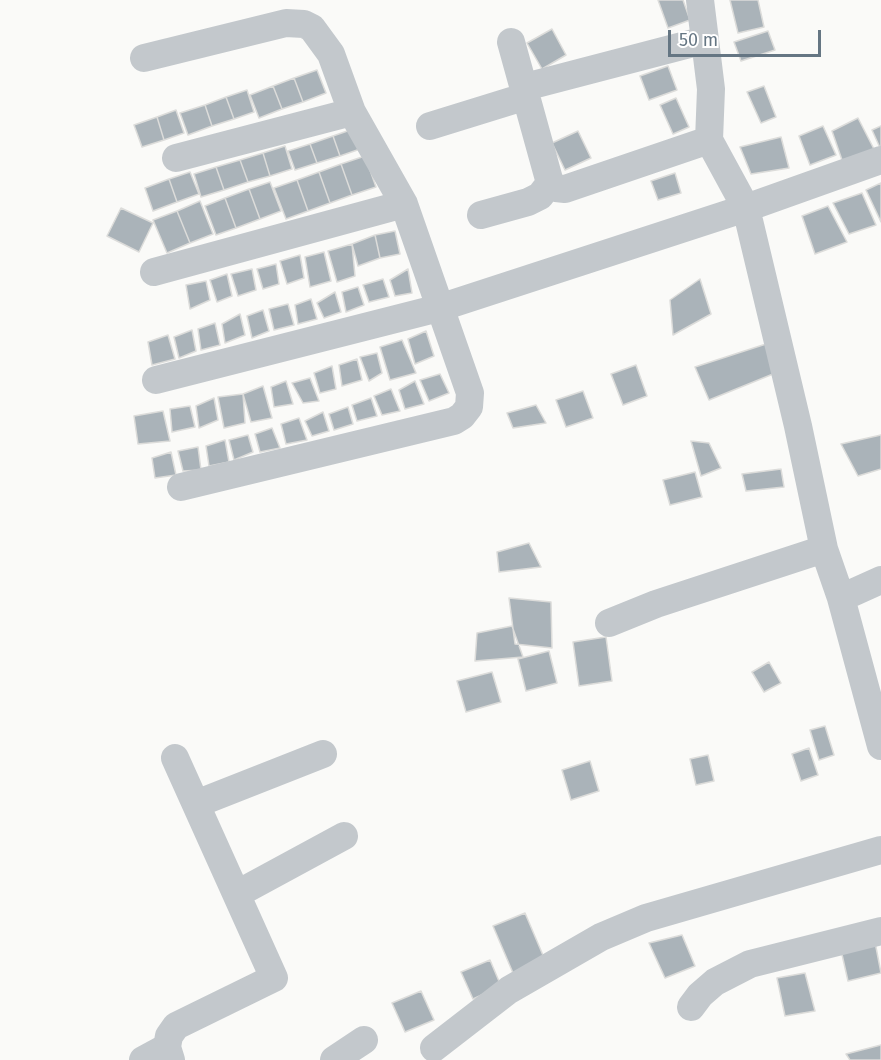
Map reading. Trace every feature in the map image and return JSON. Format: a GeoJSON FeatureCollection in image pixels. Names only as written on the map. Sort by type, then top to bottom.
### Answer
{"type":"FeatureCollection","features":[{"type":"Feature","properties":{"kind":"street"},"geometry":{"type":"LineString","coordinates":[[699,0],[711,89],[709,140],[746,208],[798,426],[824,549],[874,685],[881,746]]}},
{"type":"Feature","properties":{"kind":"street"},"geometry":{"type":"LineString","coordinates":[[144,58],[286,23],[304,24],[312,28],[331,54],[352,112],[404,204],[470,393],[469,407],[462,416],[454,420],[181,487]]}},
{"type":"Feature","properties":{"kind":"street"},"geometry":{"type":"LineString","coordinates":[[430,126],[526,92],[705,40]]}},
{"type":"Feature","properties":{"kind":"street"},"geometry":{"type":"LineString","coordinates":[[511,42],[550,183],[556,188],[565,189],[709,140]]}},
{"type":"Feature","properties":{"kind":"street"},"geometry":{"type":"LineString","coordinates":[[176,158],[352,112]]}},
{"type":"Feature","properties":{"kind":"street"},"geometry":{"type":"LineString","coordinates":[[156,380],[439,308],[746,208],[881,160]]}},
{"type":"Feature","properties":{"kind":"street"},"geometry":{"type":"LineString","coordinates":[[482,215],[528,202],[540,196],[550,183]]}},
{"type":"Feature","properties":{"kind":"street"},"geometry":{"type":"LineString","coordinates":[[154,272],[404,204]]}},
{"type":"Feature","properties":{"kind":"street"},"geometry":{"type":"LineString","coordinates":[[609,623],[656,604],[824,549]]}},
{"type":"Feature","properties":{"kind":"street"},"geometry":{"type":"LineString","coordinates":[[841,598],[881,580]]}},
{"type":"Feature","properties":{"kind":"street"},"geometry":{"type":"LineString","coordinates":[[196,804],[323,754]]}},
{"type":"Feature","properties":{"kind":"street"},"geometry":{"type":"LineString","coordinates":[[160,1056],[176,1026],[274,978],[175,758]]}},
{"type":"Feature","properties":{"kind":"street"},"geometry":{"type":"LineString","coordinates":[[237,894],[344,836]]}},
{"type":"Feature","properties":{"kind":"street"},"geometry":{"type":"LineString","coordinates":[[434,1048],[509,990],[601,937],[646,918],[881,850]]}},
{"type":"Feature","properties":{"kind":"street"},"geometry":{"type":"LineString","coordinates":[[691,1007],[700,995],[715,982],[750,964],[881,931]]}},
{"type":"Feature","properties":{"kind":"street"},"geometry":{"type":"LineString","coordinates":[[334,1060],[364,1040]]}},
{"type":"Feature","properties":{"kind":"building"},"geometry":{"type":"Polygon","coordinates":[[[658,0],[683,0],[690,20],[668,28],[658,0]]]}},
{"type":"Feature","properties":{"kind":"building"},"geometry":{"type":"Polygon","coordinates":[[[730,0],[758,0],[764,27],[738,33],[730,0]]]}},
{"type":"Feature","properties":{"kind":"building"},"geometry":{"type":"Polygon","coordinates":[[[552,29],[566,55],[542,69],[527,43],[552,29]]]}},
{"type":"Feature","properties":{"kind":"building"},"geometry":{"type":"Polygon","coordinates":[[[768,31],[775,50],[741,61],[734,42],[768,31]]]}},
{"type":"Feature","properties":{"kind":"building"},"geometry":{"type":"Polygon","coordinates":[[[668,66],[677,90],[649,100],[640,76],[668,66]]]}},
{"type":"Feature","properties":{"kind":"building"},"geometry":{"type":"Polygon","coordinates":[[[317,70],[326,93],[303,102],[294,78],[317,70]]]}},
{"type":"Feature","properties":{"kind":"building"},"geometry":{"type":"Polygon","coordinates":[[[294,78],[303,102],[282,109],[273,86],[294,78]]]}},
{"type":"Feature","properties":{"kind":"building"},"geometry":{"type":"Polygon","coordinates":[[[273,86],[282,109],[259,118],[250,95],[273,86]]]}},
{"type":"Feature","properties":{"kind":"building"},"geometry":{"type":"Polygon","coordinates":[[[764,86],[776,117],[761,123],[747,92],[764,86]]]}},
{"type":"Feature","properties":{"kind":"building"},"geometry":{"type":"Polygon","coordinates":[[[247,90],[254,112],[234,119],[226,97],[247,90]]]}},
{"type":"Feature","properties":{"kind":"building"},"geometry":{"type":"Polygon","coordinates":[[[226,97],[234,119],[212,126],[205,105],[226,97]]]}},
{"type":"Feature","properties":{"kind":"building"},"geometry":{"type":"Polygon","coordinates":[[[676,98],[689,127],[673,134],[660,105],[676,98]]]}},
{"type":"Feature","properties":{"kind":"building"},"geometry":{"type":"Polygon","coordinates":[[[205,105],[212,126],[188,135],[180,113],[205,105]]]}},
{"type":"Feature","properties":{"kind":"building"},"geometry":{"type":"Polygon","coordinates":[[[176,110],[184,133],[164,140],[157,117],[176,110]]]}},
{"type":"Feature","properties":{"kind":"building"},"geometry":{"type":"Polygon","coordinates":[[[157,117],[164,140],[142,147],[134,125],[157,117]]]}},
{"type":"Feature","properties":{"kind":"building"},"geometry":{"type":"Polygon","coordinates":[[[858,118],[876,153],[842,160],[832,131],[858,118]]]}},
{"type":"Feature","properties":{"kind":"building"},"geometry":{"type":"Polygon","coordinates":[[[823,126],[836,155],[810,165],[799,136],[823,126]]]}},
{"type":"Feature","properties":{"kind":"building"},"geometry":{"type":"Polygon","coordinates":[[[881,126],[881,150],[872,130],[881,126]]]}},
{"type":"Feature","properties":{"kind":"building"},"geometry":{"type":"Polygon","coordinates":[[[356,128],[363,148],[340,156],[333,136],[356,128]]]}},
{"type":"Feature","properties":{"kind":"building"},"geometry":{"type":"Polygon","coordinates":[[[578,131],[591,158],[565,170],[552,143],[578,131]]]}},
{"type":"Feature","properties":{"kind":"building"},"geometry":{"type":"Polygon","coordinates":[[[333,136],[340,156],[317,163],[310,144],[333,136]]]}},
{"type":"Feature","properties":{"kind":"building"},"geometry":{"type":"Polygon","coordinates":[[[781,137],[789,168],[751,174],[740,147],[781,137]]]}},
{"type":"Feature","properties":{"kind":"building"},"geometry":{"type":"Polygon","coordinates":[[[310,144],[317,163],[295,170],[288,151],[310,144]]]}},
{"type":"Feature","properties":{"kind":"building"},"geometry":{"type":"Polygon","coordinates":[[[285,146],[292,169],[270,176],[263,153],[285,146]]]}},
{"type":"Feature","properties":{"kind":"building"},"geometry":{"type":"Polygon","coordinates":[[[263,153],[270,176],[248,182],[240,160],[263,153]]]}},
{"type":"Feature","properties":{"kind":"building"},"geometry":{"type":"Polygon","coordinates":[[[365,156],[376,187],[352,195],[341,164],[365,156]]]}},
{"type":"Feature","properties":{"kind":"building"},"geometry":{"type":"Polygon","coordinates":[[[240,160],[248,182],[224,190],[216,167],[240,160]]]}},
{"type":"Feature","properties":{"kind":"building"},"geometry":{"type":"Polygon","coordinates":[[[341,164],[352,195],[330,203],[319,172],[341,164]]]}},
{"type":"Feature","properties":{"kind":"building"},"geometry":{"type":"Polygon","coordinates":[[[216,167],[224,190],[201,197],[194,174],[216,167]]]}},
{"type":"Feature","properties":{"kind":"building"},"geometry":{"type":"Polygon","coordinates":[[[190,172],[199,194],[177,202],[169,179],[190,172]]]}},
{"type":"Feature","properties":{"kind":"building"},"geometry":{"type":"Polygon","coordinates":[[[319,172],[330,203],[308,211],[297,180],[319,172]]]}},
{"type":"Feature","properties":{"kind":"building"},"geometry":{"type":"Polygon","coordinates":[[[675,173],[681,193],[658,200],[651,181],[675,173]]]}},
{"type":"Feature","properties":{"kind":"building"},"geometry":{"type":"Polygon","coordinates":[[[169,179],[177,202],[153,211],[145,188],[169,179]]]}},
{"type":"Feature","properties":{"kind":"building"},"geometry":{"type":"Polygon","coordinates":[[[297,180],[308,211],[286,219],[274,188],[297,180]]]}},
{"type":"Feature","properties":{"kind":"building"},"geometry":{"type":"Polygon","coordinates":[[[270,182],[281,211],[260,219],[249,189],[270,182]]]}},
{"type":"Feature","properties":{"kind":"building"},"geometry":{"type":"Polygon","coordinates":[[[881,183],[881,222],[866,190],[881,183]]]}},
{"type":"Feature","properties":{"kind":"building"},"geometry":{"type":"Polygon","coordinates":[[[249,189],[260,219],[236,228],[225,198],[249,189]]]}},
{"type":"Feature","properties":{"kind":"building"},"geometry":{"type":"Polygon","coordinates":[[[862,193],[876,225],[849,234],[833,203],[862,193]]]}},
{"type":"Feature","properties":{"kind":"building"},"geometry":{"type":"Polygon","coordinates":[[[225,198],[236,228],[216,235],[205,206],[225,198]]]}},
{"type":"Feature","properties":{"kind":"building"},"geometry":{"type":"Polygon","coordinates":[[[200,201],[213,234],[190,243],[177,211],[200,201]]]}},
{"type":"Feature","properties":{"kind":"building"},"geometry":{"type":"Polygon","coordinates":[[[828,206],[847,242],[815,254],[802,216],[828,206]]]}},
{"type":"Feature","properties":{"kind":"building"},"geometry":{"type":"Polygon","coordinates":[[[121,208],[153,223],[139,252],[107,236],[121,208]]]}},
{"type":"Feature","properties":{"kind":"building"},"geometry":{"type":"Polygon","coordinates":[[[177,211],[190,243],[167,253],[153,220],[177,211]]]}},
{"type":"Feature","properties":{"kind":"building"},"geometry":{"type":"Polygon","coordinates":[[[395,231],[400,254],[380,258],[375,235],[395,231]]]}},
{"type":"Feature","properties":{"kind":"building"},"geometry":{"type":"Polygon","coordinates":[[[375,235],[380,258],[358,266],[352,244],[375,235]]]}},
{"type":"Feature","properties":{"kind":"building"},"geometry":{"type":"Polygon","coordinates":[[[352,244],[355,276],[337,282],[328,251],[352,244]]]}},
{"type":"Feature","properties":{"kind":"building"},"geometry":{"type":"Polygon","coordinates":[[[324,252],[331,281],[310,287],[305,257],[324,252]]]}},
{"type":"Feature","properties":{"kind":"building"},"geometry":{"type":"Polygon","coordinates":[[[300,255],[304,278],[287,284],[280,261],[300,255]]]}},
{"type":"Feature","properties":{"kind":"building"},"geometry":{"type":"Polygon","coordinates":[[[276,264],[279,284],[263,289],[257,269],[276,264]]]}},
{"type":"Feature","properties":{"kind":"building"},"geometry":{"type":"Polygon","coordinates":[[[252,269],[256,290],[238,296],[231,274],[252,269]]]}},
{"type":"Feature","properties":{"kind":"building"},"geometry":{"type":"Polygon","coordinates":[[[408,269],[412,293],[395,296],[390,280],[408,269]]]}},
{"type":"Feature","properties":{"kind":"building"},"geometry":{"type":"Polygon","coordinates":[[[227,274],[232,296],[217,302],[210,280],[227,274]]]}},
{"type":"Feature","properties":{"kind":"building"},"geometry":{"type":"Polygon","coordinates":[[[383,279],[389,297],[369,302],[363,285],[383,279]]]}},
{"type":"Feature","properties":{"kind":"building"},"geometry":{"type":"Polygon","coordinates":[[[700,279],[711,314],[673,335],[670,300],[700,279]]]}},
{"type":"Feature","properties":{"kind":"building"},"geometry":{"type":"Polygon","coordinates":[[[206,281],[210,300],[190,309],[186,285],[206,281]]]}},
{"type":"Feature","properties":{"kind":"building"},"geometry":{"type":"Polygon","coordinates":[[[358,287],[364,305],[346,312],[342,292],[358,287]]]}},
{"type":"Feature","properties":{"kind":"building"},"geometry":{"type":"Polygon","coordinates":[[[335,292],[341,312],[324,318],[317,303],[335,292]]]}},
{"type":"Feature","properties":{"kind":"building"},"geometry":{"type":"Polygon","coordinates":[[[311,299],[317,319],[298,324],[295,305],[311,299]]]}},
{"type":"Feature","properties":{"kind":"building"},"geometry":{"type":"Polygon","coordinates":[[[288,304],[294,325],[274,330],[269,309],[288,304]]]}},
{"type":"Feature","properties":{"kind":"building"},"geometry":{"type":"Polygon","coordinates":[[[263,310],[269,331],[252,338],[247,316],[263,310]]]}},
{"type":"Feature","properties":{"kind":"building"},"geometry":{"type":"Polygon","coordinates":[[[240,314],[245,335],[225,343],[222,324],[240,314]]]}},
{"type":"Feature","properties":{"kind":"building"},"geometry":{"type":"Polygon","coordinates":[[[215,323],[220,345],[201,350],[198,329],[215,323]]]}},
{"type":"Feature","properties":{"kind":"building"},"geometry":{"type":"Polygon","coordinates":[[[192,330],[196,351],[179,358],[174,337],[192,330]]]}},
{"type":"Feature","properties":{"kind":"building"},"geometry":{"type":"Polygon","coordinates":[[[426,331],[434,356],[415,364],[408,339],[426,331]]]}},
{"type":"Feature","properties":{"kind":"building"},"geometry":{"type":"Polygon","coordinates":[[[168,335],[175,359],[152,365],[148,342],[168,335]]]}},
{"type":"Feature","properties":{"kind":"building"},"geometry":{"type":"Polygon","coordinates":[[[402,340],[416,373],[390,380],[380,347],[402,340]]]}},
{"type":"Feature","properties":{"kind":"building"},"geometry":{"type":"Polygon","coordinates":[[[769,343],[773,374],[709,400],[695,367],[769,343]]]}},
{"type":"Feature","properties":{"kind":"building"},"geometry":{"type":"Polygon","coordinates":[[[377,353],[382,373],[369,381],[360,357],[377,353]]]}},
{"type":"Feature","properties":{"kind":"building"},"geometry":{"type":"Polygon","coordinates":[[[357,359],[362,380],[342,386],[339,365],[357,359]]]}},
{"type":"Feature","properties":{"kind":"building"},"geometry":{"type":"Polygon","coordinates":[[[636,365],[647,396],[623,405],[611,374],[636,365]]]}},
{"type":"Feature","properties":{"kind":"building"},"geometry":{"type":"Polygon","coordinates":[[[332,366],[336,389],[320,393],[314,373],[332,366]]]}},
{"type":"Feature","properties":{"kind":"building"},"geometry":{"type":"Polygon","coordinates":[[[440,374],[449,393],[429,401],[420,380],[440,374]]]}},
{"type":"Feature","properties":{"kind":"building"},"geometry":{"type":"Polygon","coordinates":[[[310,378],[319,401],[303,403],[292,383],[310,378]]]}},
{"type":"Feature","properties":{"kind":"building"},"geometry":{"type":"Polygon","coordinates":[[[286,381],[293,404],[274,407],[271,387],[286,381]]]}},
{"type":"Feature","properties":{"kind":"building"},"geometry":{"type":"Polygon","coordinates":[[[415,381],[424,404],[405,409],[399,390],[415,381]]]}},
{"type":"Feature","properties":{"kind":"building"},"geometry":{"type":"Polygon","coordinates":[[[263,386],[272,418],[251,422],[243,394],[263,386]]]}},
{"type":"Feature","properties":{"kind":"building"},"geometry":{"type":"Polygon","coordinates":[[[391,389],[400,411],[382,415],[374,396],[391,389]]]}},
{"type":"Feature","properties":{"kind":"building"},"geometry":{"type":"Polygon","coordinates":[[[583,391],[593,418],[566,427],[556,400],[583,391]]]}},
{"type":"Feature","properties":{"kind":"building"},"geometry":{"type":"Polygon","coordinates":[[[243,394],[245,423],[224,428],[218,397],[243,394]]]}},
{"type":"Feature","properties":{"kind":"building"},"geometry":{"type":"Polygon","coordinates":[[[214,398],[218,420],[199,428],[196,406],[214,398]]]}},
{"type":"Feature","properties":{"kind":"building"},"geometry":{"type":"Polygon","coordinates":[[[371,398],[377,416],[357,421],[352,405],[371,398]]]}},
{"type":"Feature","properties":{"kind":"building"},"geometry":{"type":"Polygon","coordinates":[[[536,405],[546,423],[513,428],[507,413],[536,405]]]}},
{"type":"Feature","properties":{"kind":"building"},"geometry":{"type":"Polygon","coordinates":[[[190,406],[195,427],[172,432],[170,409],[190,406]]]}},
{"type":"Feature","properties":{"kind":"building"},"geometry":{"type":"Polygon","coordinates":[[[348,407],[353,424],[334,430],[329,414],[348,407]]]}},
{"type":"Feature","properties":{"kind":"building"},"geometry":{"type":"Polygon","coordinates":[[[163,411],[170,441],[138,444],[134,416],[163,411]]]}},
{"type":"Feature","properties":{"kind":"building"},"geometry":{"type":"Polygon","coordinates":[[[323,412],[329,431],[312,436],[305,421],[323,412]]]}},
{"type":"Feature","properties":{"kind":"building"},"geometry":{"type":"Polygon","coordinates":[[[299,418],[307,440],[286,444],[281,424],[299,418]]]}},
{"type":"Feature","properties":{"kind":"building"},"geometry":{"type":"Polygon","coordinates":[[[272,428],[280,448],[260,452],[255,434],[272,428]]]}},
{"type":"Feature","properties":{"kind":"building"},"geometry":{"type":"Polygon","coordinates":[[[248,435],[253,452],[234,460],[229,440],[248,435]]]}},
{"type":"Feature","properties":{"kind":"building"},"geometry":{"type":"Polygon","coordinates":[[[881,435],[881,469],[858,476],[841,444],[881,435]]]}},
{"type":"Feature","properties":{"kind":"building"},"geometry":{"type":"Polygon","coordinates":[[[225,440],[229,462],[209,466],[206,446],[225,440]]]}},
{"type":"Feature","properties":{"kind":"building"},"geometry":{"type":"Polygon","coordinates":[[[691,441],[709,443],[721,468],[701,476],[691,441]]]}},
{"type":"Feature","properties":{"kind":"building"},"geometry":{"type":"Polygon","coordinates":[[[198,447],[201,470],[183,471],[178,451],[198,447]]]}},
{"type":"Feature","properties":{"kind":"building"},"geometry":{"type":"Polygon","coordinates":[[[171,452],[176,475],[155,478],[152,458],[171,452]]]}},
{"type":"Feature","properties":{"kind":"building"},"geometry":{"type":"Polygon","coordinates":[[[781,469],[784,487],[746,491],[742,474],[781,469]]]}},
{"type":"Feature","properties":{"kind":"building"},"geometry":{"type":"Polygon","coordinates":[[[695,472],[702,497],[670,505],[663,480],[695,472]]]}},
{"type":"Feature","properties":{"kind":"building"},"geometry":{"type":"Polygon","coordinates":[[[529,543],[541,567],[499,572],[497,552],[529,543]]]}},
{"type":"Feature","properties":{"kind":"building"},"geometry":{"type":"Polygon","coordinates":[[[509,598],[551,602],[552,648],[515,644],[509,598]]]}},
{"type":"Feature","properties":{"kind":"building"},"geometry":{"type":"Polygon","coordinates":[[[512,626],[523,657],[475,661],[477,633],[512,626]]]}},
{"type":"Feature","properties":{"kind":"building"},"geometry":{"type":"Polygon","coordinates":[[[606,637],[612,681],[579,686],[573,642],[606,637]]]}},
{"type":"Feature","properties":{"kind":"building"},"geometry":{"type":"Polygon","coordinates":[[[549,651],[557,683],[526,691],[518,659],[549,651]]]}},
{"type":"Feature","properties":{"kind":"building"},"geometry":{"type":"Polygon","coordinates":[[[769,662],[781,683],[764,692],[752,672],[769,662]]]}},
{"type":"Feature","properties":{"kind":"building"},"geometry":{"type":"Polygon","coordinates":[[[492,672],[501,702],[466,712],[457,681],[492,672]]]}},
{"type":"Feature","properties":{"kind":"building"},"geometry":{"type":"Polygon","coordinates":[[[825,726],[834,755],[819,760],[810,730],[825,726]]]}},
{"type":"Feature","properties":{"kind":"building"},"geometry":{"type":"Polygon","coordinates":[[[809,748],[818,775],[801,781],[792,754],[809,748]]]}},
{"type":"Feature","properties":{"kind":"building"},"geometry":{"type":"Polygon","coordinates":[[[708,755],[714,781],[696,785],[690,759],[708,755]]]}},
{"type":"Feature","properties":{"kind":"building"},"geometry":{"type":"Polygon","coordinates":[[[590,761],[599,791],[571,800],[562,770],[590,761]]]}},
{"type":"Feature","properties":{"kind":"building"},"geometry":{"type":"Polygon","coordinates":[[[525,913],[545,960],[513,973],[493,926],[525,913]]]}},
{"type":"Feature","properties":{"kind":"building"},"geometry":{"type":"Polygon","coordinates":[[[682,935],[695,966],[665,978],[649,943],[682,935]]]}},
{"type":"Feature","properties":{"kind":"building"},"geometry":{"type":"Polygon","coordinates":[[[875,942],[881,973],[848,981],[841,950],[875,942]]]}},
{"type":"Feature","properties":{"kind":"building"},"geometry":{"type":"Polygon","coordinates":[[[490,960],[501,986],[473,999],[461,972],[490,960]]]}},
{"type":"Feature","properties":{"kind":"building"},"geometry":{"type":"Polygon","coordinates":[[[805,973],[815,1011],[785,1016],[777,978],[805,973]]]}},
{"type":"Feature","properties":{"kind":"building"},"geometry":{"type":"Polygon","coordinates":[[[421,991],[434,1020],[405,1032],[392,1003],[421,991]]]}},
{"type":"Feature","properties":{"kind":"building"},"geometry":{"type":"Polygon","coordinates":[[[881,1045],[881,1060],[850,1060],[846,1054],[881,1045]]]}}]}
